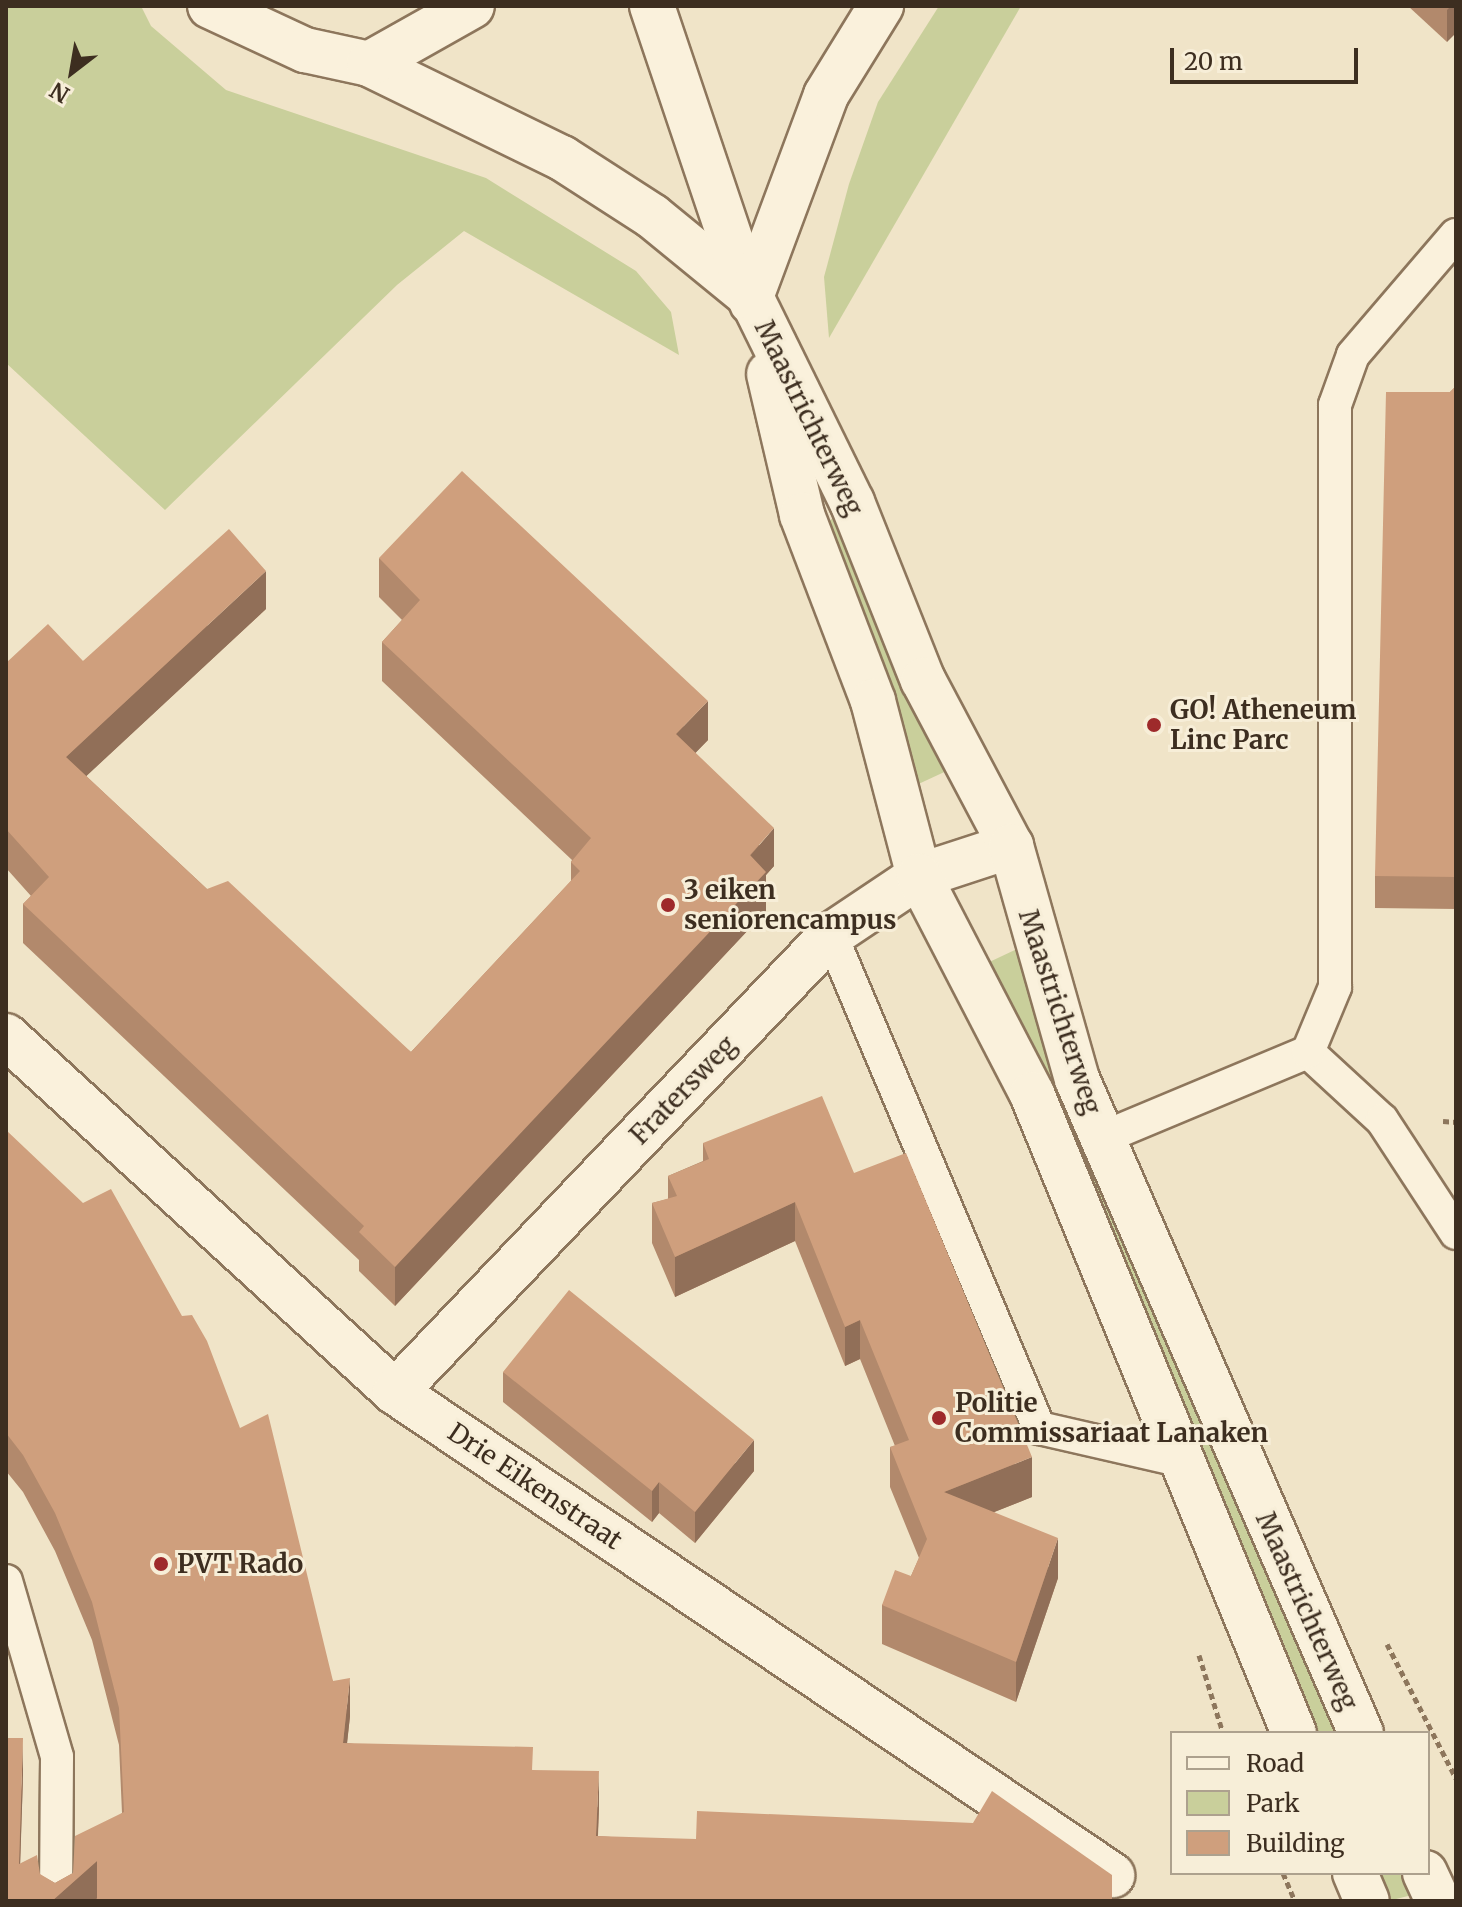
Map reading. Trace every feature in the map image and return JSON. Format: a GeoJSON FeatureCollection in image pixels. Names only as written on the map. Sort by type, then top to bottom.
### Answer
{"type":"FeatureCollection","features":[{"type":"Feature","properties":{"kind":"main road"},"geometry":{"type":"LineString","coordinates":[[210,6],[305,50],[369,64],[605,183],[751,297],[826,95],[881,6]]}},
{"type":"Feature","properties":{"kind":"main road"},"geometry":{"type":"LineString","coordinates":[[369,64],[472,6]]}},
{"type":"Feature","properties":{"kind":"main road","name":"Maastrichterweg"},"geometry":{"type":"LineString","coordinates":[[652,6],[751,297],[802,515],[873,701],[919,876],[1016,1058],[1293,1731]]}},
{"type":"Feature","properties":{"kind":"main road","name":"Maastrichterweg"},"geometry":{"type":"LineString","coordinates":[[751,297],[852,502],[923,680],[1011,846],[1063,1037],[1102,1138],[1360,1731]]}},
{"type":"Feature","properties":{"kind":"main road","name":"Fratersweg"},"geometry":{"type":"LineString","coordinates":[[395,1392],[831,935],[919,876],[1011,846]]}},
{"type":"Feature","properties":{"kind":"main road","name":"Drie Eikenstraat"},"geometry":{"type":"LineString","coordinates":[[7,1039],[395,1392],[1112,1875]]}},
{"type":"Feature","properties":{"kind":"main road"},"geometry":{"type":"LineString","coordinates":[[1356,1875],[1367,1901]]}},
{"type":"Feature","properties":{"kind":"main road"},"geometry":{"type":"LineString","coordinates":[[1426,1875],[1438,1901]]}},
{"type":"Feature","properties":{"kind":"lane"},"geometry":{"type":"LineString","coordinates":[[1102,1138],[1308,1052],[1335,987],[1335,405],[1353,355],[1456,235]]}},
{"type":"Feature","properties":{"kind":"lane"},"geometry":{"type":"LineString","coordinates":[[831,935],[1039,1428],[1183,1461]]}},
{"type":"Feature","properties":{"kind":"lane"},"geometry":{"type":"LineString","coordinates":[[1308,1052],[1382,1120],[1456,1233]]}},
{"type":"Feature","properties":{"kind":"lane"},"geometry":{"type":"LineString","coordinates":[[6,1581],[57,1757],[56,1901]]}},
{"type":"Feature","properties":{"kind":"path"},"geometry":{"type":"LineString","coordinates":[[1284,1875],[1295,1901]]}},
{"type":"Feature","properties":{"kind":"green space"},"geometry":{"type":"Polygon","coordinates":[[[6,6],[141,6],[151,26],[226,90],[486,178],[636,271],[671,312],[679,355],[464,231],[397,285],[165,510],[6,363],[6,6]]]}},
{"type":"Feature","properties":{"kind":"green space"},"geometry":{"type":"Polygon","coordinates":[[[939,6],[1021,6],[829,338],[824,277],[849,184],[878,102],[939,6]]]}},
{"type":"Feature","properties":{"kind":"green space"},"geometry":{"type":"Polygon","coordinates":[[[836,515],[953,768],[912,787],[824,526],[836,515]]]}},
{"type":"Feature","properties":{"kind":"green space"},"geometry":{"type":"Polygon","coordinates":[[[1023,946],[1341,1731],[1315,1731],[1061,1129],[983,965],[1023,946]]]}},
{"type":"Feature","properties":{"kind":"green space"},"geometry":{"type":"Polygon","coordinates":[[[1377,1875],[1404,1875],[1412,1895],[1388,1901],[1377,1875]]]}},
{"type":"Feature","properties":{"kind":"building"},"geometry":{"type":"Polygon","coordinates":[[[1456,386],[1456,877],[1375,876],[1386,392],[1450,392],[1456,386]]]}},
{"type":"Feature","properties":{"kind":"building","name":"3 eiken seniorencampus"},"geometry":{"type":"Polygon","coordinates":[[[462,471],[708,701],[676,734],[774,828],[750,855],[766,872],[395,1267],[359,1232],[364,1226],[23,904],[49,877],[6,829],[6,663],[48,624],[83,661],[229,529],[266,571],[66,757],[207,889],[228,881],[411,1052],[580,871],[571,862],[591,838],[382,642],[420,600],[379,558],[462,471]]]}},
{"type":"Feature","properties":{"kind":"building","name":"Politie Commissariaat Lanaken"},"geometry":{"type":"Polygon","coordinates":[[[822,1096],[854,1173],[906,1153],[1032,1457],[944,1492],[1058,1538],[1016,1662],[882,1605],[895,1570],[911,1576],[927,1539],[890,1447],[909,1440],[860,1320],[845,1327],[795,1202],[675,1257],[652,1203],[677,1196],[668,1176],[709,1159],[703,1143],[822,1096]]]}},
{"type":"Feature","properties":{"kind":"building"},"geometry":{"type":"Polygon","coordinates":[[[6,1130],[83,1203],[111,1189],[182,1316],[192,1315],[207,1341],[240,1428],[268,1414],[333,1681],[350,1678],[343,1743],[533,1747],[532,1770],[599,1771],[596,1836],[696,1839],[697,1811],[973,1823],[992,1791],[1112,1875],[1112,1901],[97,1901],[97,1861],[52,1901],[6,1901],[6,1738],[23,1738],[19,1864],[37,1855],[40,1874],[55,1883],[73,1873],[75,1836],[124,1812],[119,1708],[92,1602],[55,1513],[23,1455],[6,1433],[6,1130]]]}},
{"type":"Feature","properties":{"kind":"building"},"geometry":{"type":"Polygon","coordinates":[[[569,1290],[754,1440],[695,1512],[659,1482],[652,1491],[503,1372],[569,1290]]]}},
{"type":"Feature","properties":{"kind":"place","name":"GO! Atheneum Linc Parc"},"geometry":{"type":"Point","coordinates":[1154,725]}},
{"type":"Feature","properties":{"kind":"place","name":"3 eiken seniorencampus"},"geometry":{"type":"Point","coordinates":[668,905]}},
{"type":"Feature","properties":{"kind":"place","name":"Politie Commissariaat Lanaken"},"geometry":{"type":"Point","coordinates":[939,1418]}},
{"type":"Feature","properties":{"kind":"place","name":"PVT Rado"},"geometry":{"type":"Point","coordinates":[161,1564]}}]}
